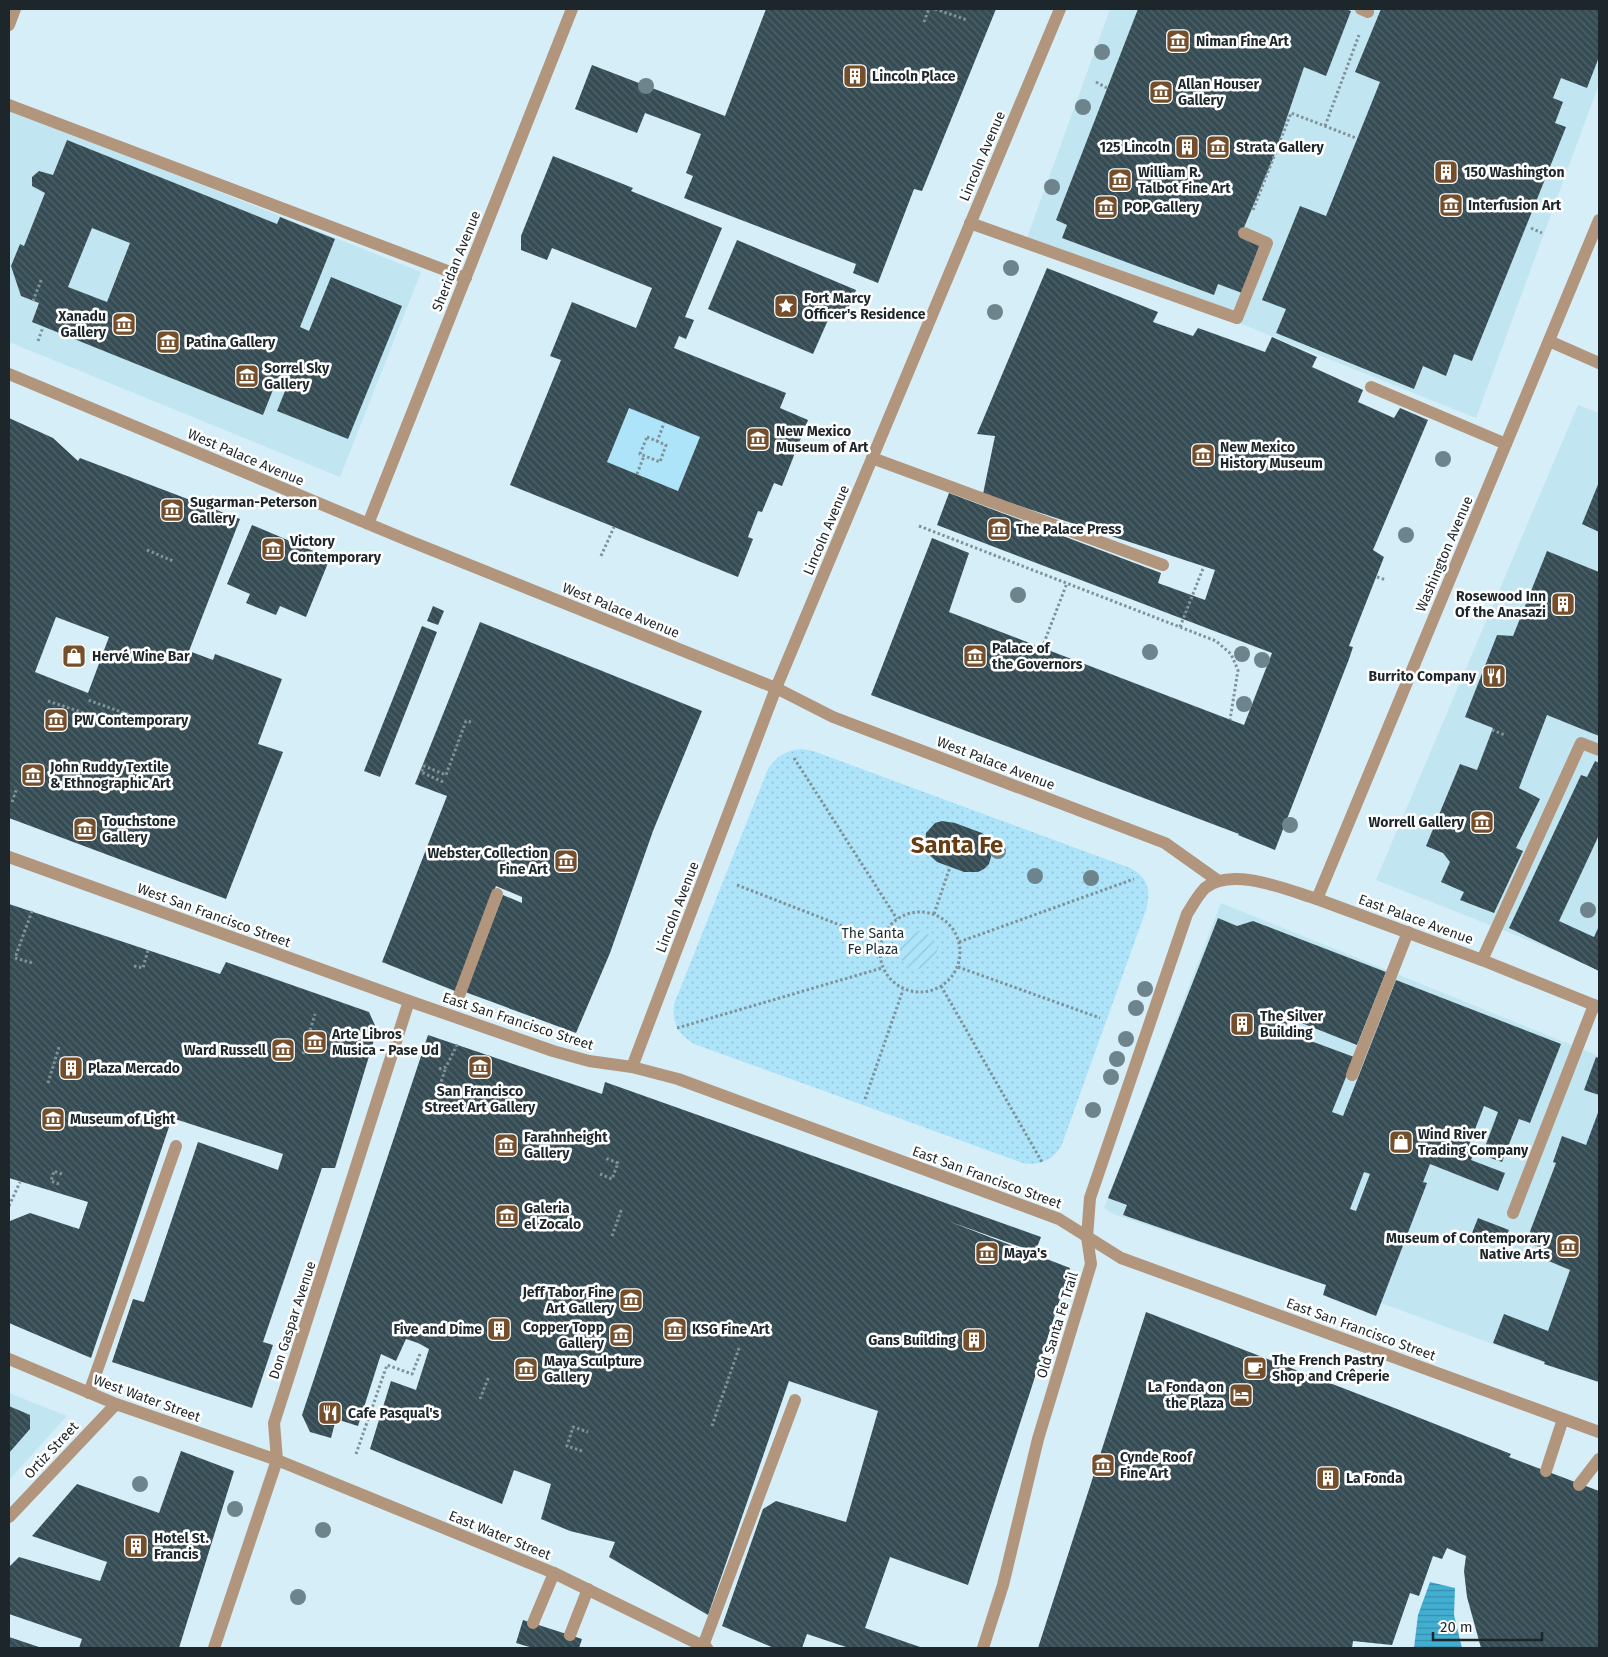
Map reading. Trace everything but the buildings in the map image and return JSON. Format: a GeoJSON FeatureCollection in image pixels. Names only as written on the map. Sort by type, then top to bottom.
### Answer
{"type":"FeatureCollection","features":[{"type":"Feature","properties":{"kind":"street"},"geometry":{"type":"LineString","coordinates":[[9,25],[15,9]]}},
{"type":"Feature","properties":{"kind":"street","name":"Sheridan Avenue"},"geometry":{"type":"LineString","coordinates":[[368,524],[572,9]]}},
{"type":"Feature","properties":{"kind":"street","name":"Lincoln Avenue"},"geometry":{"type":"LineString","coordinates":[[632,1068],[776,688],[1060,9]]}},
{"type":"Feature","properties":{"kind":"street"},"geometry":{"type":"LineString","coordinates":[[9,104],[466,278]]}},
{"type":"Feature","properties":{"kind":"street","name":"Washington Avenue"},"geometry":{"type":"LineString","coordinates":[[1317,899],[1599,220]]}},
{"type":"Feature","properties":{"kind":"street"},"geometry":{"type":"LineString","coordinates":[[970,223],[1237,318],[1267,243],[1244,234]]}},
{"type":"Feature","properties":{"kind":"street"},"geometry":{"type":"LineString","coordinates":[[1549,342],[1599,363]]}},
{"type":"Feature","properties":{"kind":"street","name":"West Palace Avenue"},"geometry":{"type":"LineString","coordinates":[[9,374],[368,524],[776,688],[833,718],[1164,843],[1217,880]]}},
{"type":"Feature","properties":{"kind":"street"},"geometry":{"type":"LineString","coordinates":[[1371,387],[1506,444]]}},
{"type":"Feature","properties":{"kind":"street"},"geometry":{"type":"LineString","coordinates":[[872,458],[1163,565]]}},
{"type":"Feature","properties":{"kind":"street"},"geometry":{"type":"LineString","coordinates":[[1482,960],[1581,743],[1599,750]]}},
{"type":"Feature","properties":{"kind":"street","name":"West San Francisco Street"},"geometry":{"type":"LineString","coordinates":[[9,857],[409,1001]]}},
{"type":"Feature","properties":{"kind":"street","name":"East Palace Avenue"},"geometry":{"type":"LineString","coordinates":[[1217,880],[1237,878],[1317,899],[1482,960],[1596,1006]]}},
{"type":"Feature","properties":{"kind":"street","name":"Old Santa Fe Trail"},"geometry":{"type":"LineString","coordinates":[[983,1648],[1003,1585],[1038,1439],[1091,1264],[1087,1237],[1090,1198],[1097,1175],[1182,928],[1196,900],[1204,889],[1217,880]]}},
{"type":"Feature","properties":{"kind":"street"},"geometry":{"type":"LineString","coordinates":[[459,996],[497,894]]}},
{"type":"Feature","properties":{"kind":"street"},"geometry":{"type":"LineString","coordinates":[[1352,1074],[1408,932]]}},
{"type":"Feature","properties":{"kind":"street","name":"East San Francisco Street"},"geometry":{"type":"LineString","coordinates":[[409,1001],[571,1056],[678,1078],[1059,1219],[1121,1258],[1599,1432]]}},
{"type":"Feature","properties":{"kind":"street","name":"Don Gaspar Avenue"},"geometry":{"type":"LineString","coordinates":[[214,1648],[276,1460],[274,1423],[409,1001]]}},
{"type":"Feature","properties":{"kind":"street"},"geometry":{"type":"LineString","coordinates":[[1513,1213],[1596,1006]]}},
{"type":"Feature","properties":{"kind":"street"},"geometry":{"type":"LineString","coordinates":[[89,1393],[176,1146]]}},
{"type":"Feature","properties":{"kind":"street","name":"West Water Street"},"geometry":{"type":"LineString","coordinates":[[9,1359],[116,1404],[276,1460]]}},
{"type":"Feature","properties":{"kind":"street"},"geometry":{"type":"LineString","coordinates":[[705,1647],[795,1400]]}},
{"type":"Feature","properties":{"kind":"street","name":"Ortiz Street"},"geometry":{"type":"LineString","coordinates":[[9,1518],[116,1404]]}},
{"type":"Feature","properties":{"kind":"street"},"geometry":{"type":"LineString","coordinates":[[1546,1471],[1563,1419]]}},
{"type":"Feature","properties":{"kind":"street"},"geometry":{"type":"LineString","coordinates":[[1579,1485],[1599,1459]]}},
{"type":"Feature","properties":{"kind":"street","name":"East Water Street"},"geometry":{"type":"LineString","coordinates":[[276,1460],[554,1573],[705,1647]]}},
{"type":"Feature","properties":{"kind":"street"},"geometry":{"type":"LineString","coordinates":[[533,1623],[554,1573]]}},
{"type":"Feature","properties":{"kind":"street"},"geometry":{"type":"LineString","coordinates":[[570,1635],[588,1589]]}},
{"type":"Feature","properties":{"kind":"path"},"geometry":{"type":"LineString","coordinates":[[924,22],[929,9]]}},
{"type":"Feature","properties":{"kind":"path"},"geometry":{"type":"LineString","coordinates":[[935,9],[967,20]]}},
{"type":"Feature","properties":{"kind":"path"},"geometry":{"type":"LineString","coordinates":[[1325,126],[1364,10]]}},
{"type":"Feature","properties":{"kind":"path"},"geometry":{"type":"LineString","coordinates":[[1096,82],[1107,88]]}},
{"type":"Feature","properties":{"kind":"path"},"geometry":{"type":"LineString","coordinates":[[1244,234],[1291,113],[1356,138]]}},
{"type":"Feature","properties":{"kind":"path"},"geometry":{"type":"LineString","coordinates":[[1531,228],[1542,233]]}},
{"type":"Feature","properties":{"kind":"path"},"geometry":{"type":"LineString","coordinates":[[33,301],[42,278]]}},
{"type":"Feature","properties":{"kind":"path"},"geometry":{"type":"LineString","coordinates":[[38,341],[44,327]]}},
{"type":"Feature","properties":{"kind":"path"},"geometry":{"type":"LineString","coordinates":[[656,442],[664,423]]}},
{"type":"Feature","properties":{"kind":"path"},"geometry":{"type":"LineString","coordinates":[[646,437],[666,445],[660,462],[644,456],[640,454],[646,437]]}},
{"type":"Feature","properties":{"kind":"path"},"geometry":{"type":"LineString","coordinates":[[637,474],[644,456]]}},
{"type":"Feature","properties":{"kind":"path"},"geometry":{"type":"LineString","coordinates":[[919,526],[1216,641],[1231,654],[1238,670],[1230,720]]}},
{"type":"Feature","properties":{"kind":"path"},"geometry":{"type":"LineString","coordinates":[[601,556],[614,527]]}},
{"type":"Feature","properties":{"kind":"path"},"geometry":{"type":"LineString","coordinates":[[147,550],[173,561]]}},
{"type":"Feature","properties":{"kind":"path"},"geometry":{"type":"LineString","coordinates":[[1180,627],[1204,566]]}},
{"type":"Feature","properties":{"kind":"path"},"geometry":{"type":"LineString","coordinates":[[1376,577],[1386,580]]}},
{"type":"Feature","properties":{"kind":"path"},"geometry":{"type":"LineString","coordinates":[[1042,648],[1067,583]]}},
{"type":"Feature","properties":{"kind":"path"},"geometry":{"type":"LineString","coordinates":[[48,701],[123,726],[127,714],[88,700]]}},
{"type":"Feature","properties":{"kind":"path"},"geometry":{"type":"LineString","coordinates":[[443,782],[421,772],[424,766],[446,775],[466,721],[471,722]]}},
{"type":"Feature","properties":{"kind":"path"},"geometry":{"type":"LineString","coordinates":[[1492,730],[1505,735]]}},
{"type":"Feature","properties":{"kind":"path"},"geometry":{"type":"LineString","coordinates":[[794,758],[897,919]]}},
{"type":"Feature","properties":{"kind":"path"},"geometry":{"type":"LineString","coordinates":[[12,802],[17,788]]}},
{"type":"Feature","properties":{"kind":"path"},"geometry":{"type":"LineString","coordinates":[[934,914],[950,866]]}},
{"type":"Feature","properties":{"kind":"path"},"geometry":{"type":"LineString","coordinates":[[959,942],[1134,879]]}},
{"type":"Feature","properties":{"kind":"path"},"geometry":{"type":"LineString","coordinates":[[738,885],[881,941]]}},
{"type":"Feature","properties":{"kind":"path"},"geometry":{"type":"LineString","coordinates":[[32,911],[15,958],[33,963]]}},
{"type":"Feature","properties":{"kind":"path"},"geometry":{"type":"LineString","coordinates":[[921,912],[934,914],[945,920],[954,930],[959,942],[958,967],[951,978],[942,986],[929,991],[903,990],[890,980],[882,968],[879,955],[881,941],[887,929],[897,919],[908,914],[921,912]]}},
{"type":"Feature","properties":{"kind":"path"},"geometry":{"type":"LineString","coordinates":[[134,966],[144,968],[148,950]]}},
{"type":"Feature","properties":{"kind":"path"},"geometry":{"type":"LineString","coordinates":[[958,967],[1100,1018]]}},
{"type":"Feature","properties":{"kind":"path"},"geometry":{"type":"LineString","coordinates":[[677,1028],[882,968]]}},
{"type":"Feature","properties":{"kind":"path"},"geometry":{"type":"LineString","coordinates":[[942,986],[1042,1162]]}},
{"type":"Feature","properties":{"kind":"path"},"geometry":{"type":"LineString","coordinates":[[865,1099],[903,990]]}},
{"type":"Feature","properties":{"kind":"path"},"geometry":{"type":"LineString","coordinates":[[304,1054],[315,1014]]}},
{"type":"Feature","properties":{"kind":"path"},"geometry":{"type":"LineString","coordinates":[[438,1091],[446,1066],[459,1040]]}},
{"type":"Feature","properties":{"kind":"path"},"geometry":{"type":"LineString","coordinates":[[48,1083],[59,1047]]}},
{"type":"Feature","properties":{"kind":"path"},"geometry":{"type":"LineString","coordinates":[[439,1069],[446,1066]]}},
{"type":"Feature","properties":{"kind":"path"},"geometry":{"type":"LineString","coordinates":[[600,1174],[612,1179],[618,1163],[605,1158]]}},
{"type":"Feature","properties":{"kind":"path"},"geometry":{"type":"LineString","coordinates":[[59,1184],[50,1181],[54,1172],[64,1175]]}},
{"type":"Feature","properties":{"kind":"path"},"geometry":{"type":"LineString","coordinates":[[9,1206],[20,1182]]}},
{"type":"Feature","properties":{"kind":"path"},"geometry":{"type":"LineString","coordinates":[[612,1236],[622,1208]]}},
{"type":"Feature","properties":{"kind":"path"},"geometry":{"type":"LineString","coordinates":[[712,1426],[740,1348]]}},
{"type":"Feature","properties":{"kind":"path"},"geometry":{"type":"LineString","coordinates":[[356,1454],[387,1365],[412,1374],[420,1354]]}},
{"type":"Feature","properties":{"kind":"path"},"geometry":{"type":"LineString","coordinates":[[480,1399],[489,1376]]}},
{"type":"Feature","properties":{"kind":"path"},"geometry":{"type":"LineString","coordinates":[[582,1451],[567,1446],[573,1427],[588,1432]]}},
{"type":"Feature","properties":{"kind":"shaded area"},"geometry":{"type":"Polygon","coordinates":[[[1110,9],[1599,9],[1599,84],[1476,418],[1027,238],[1110,9]]]}},
{"type":"Feature","properties":{"kind":"shaded area"},"geometry":{"type":"Polygon","coordinates":[[[10,109],[421,272],[340,477],[9,342],[10,109]]]}},
{"type":"Feature","properties":{"kind":"shaded area"},"geometry":{"type":"Polygon","coordinates":[[[1578,405],[1599,413],[1599,968],[1376,880],[1578,405]]]}},
{"type":"Feature","properties":{"kind":"shaded area"},"geometry":{"type":"Polygon","coordinates":[[[1221,903],[1599,1056],[1599,1383],[1381,1303],[1113,1214],[1104,1208],[1221,903]]]}},
{"type":"Feature","properties":{"kind":"shaded area"},"geometry":{"type":"Polygon","coordinates":[[[9,1393],[67,1416],[9,1480],[9,1393]]]}},
{"type":"Feature","properties":{"kind":"shaded area"},"geometry":{"type":"Polygon","coordinates":[[[1430,1582],[1455,1588],[1454,1615],[1462,1648],[1414,1648],[1418,1615],[1430,1582]]]}},
{"type":"Feature","properties":{"kind":"green space"},"geometry":{"type":"Polygon","coordinates":[[[629,408],[700,437],[678,491],[607,462],[629,408]]]}},
{"type":"Feature","properties":{"kind":"green space","name":"The Santa Fe Plaza"},"geometry":{"type":"Polygon","coordinates":[[[801,749],[813,751],[1130,868],[1145,881],[1148,891],[1146,910],[1061,1147],[1049,1159],[1034,1164],[1023,1163],[694,1044],[680,1032],[675,1022],[674,1004],[768,769],[782,755],[801,749]]]}},
{"type":"Feature","properties":{"kind":"green space"},"geometry":{"type":"Polygon","coordinates":[[[918,931],[931,937],[937,950],[931,963],[918,969],[905,963],[899,950],[905,937],[918,931]]]}},
{"type":"Feature","properties":{"kind":"place","name":"Niman Fine Art"},"geometry":{"type":"Point","coordinates":[1178,41]}},
{"type":"Feature","properties":{"kind":"place","name":"Lincoln Place"},"geometry":{"type":"Point","coordinates":[855,76]}},
{"type":"Feature","properties":{"kind":"place","name":"Allan Houser Gallery"},"geometry":{"type":"Point","coordinates":[1161,92]}},
{"type":"Feature","properties":{"kind":"place","name":"125 Lincoln"},"geometry":{"type":"Point","coordinates":[1187,147]}},
{"type":"Feature","properties":{"kind":"place","name":"Strata Gallery"},"geometry":{"type":"Point","coordinates":[1218,147]}},
{"type":"Feature","properties":{"kind":"place","name":"150 Washington"},"geometry":{"type":"Point","coordinates":[1446,172]}},
{"type":"Feature","properties":{"kind":"place","name":"William R. Talbot Fine Art"},"geometry":{"type":"Point","coordinates":[1120,180]}},
{"type":"Feature","properties":{"kind":"place","name":"Interfusion Art"},"geometry":{"type":"Point","coordinates":[1451,205]}},
{"type":"Feature","properties":{"kind":"place","name":"POP Gallery"},"geometry":{"type":"Point","coordinates":[1106,207]}},
{"type":"Feature","properties":{"kind":"place","name":"Fort Marcy Officer's Residence"},"geometry":{"type":"Point","coordinates":[786,306]}},
{"type":"Feature","properties":{"kind":"place","name":"Xanadu Gallery"},"geometry":{"type":"Point","coordinates":[124,324]}},
{"type":"Feature","properties":{"kind":"place","name":"Patina Gallery"},"geometry":{"type":"Point","coordinates":[168,342]}},
{"type":"Feature","properties":{"kind":"place","name":"Sorrel Sky Gallery"},"geometry":{"type":"Point","coordinates":[247,376]}},
{"type":"Feature","properties":{"kind":"place","name":"New Mexico Museum of Art"},"geometry":{"type":"Point","coordinates":[758,439]}},
{"type":"Feature","properties":{"kind":"place","name":"New Mexico History Museum"},"geometry":{"type":"Point","coordinates":[1203,455]}},
{"type":"Feature","properties":{"kind":"place","name":"Sugarman-Peterson Gallery"},"geometry":{"type":"Point","coordinates":[172,510]}},
{"type":"Feature","properties":{"kind":"place","name":"The Palace Press"},"geometry":{"type":"Point","coordinates":[999,529]}},
{"type":"Feature","properties":{"kind":"place","name":"Victory Contemporary"},"geometry":{"type":"Point","coordinates":[273,549]}},
{"type":"Feature","properties":{"kind":"place","name":"Rosewood Inn Of the Anasazi"},"geometry":{"type":"Point","coordinates":[1563,604]}},
{"type":"Feature","properties":{"kind":"place","name":"Hervé Wine Bar"},"geometry":{"type":"Point","coordinates":[74,656]}},
{"type":"Feature","properties":{"kind":"place","name":"Palace of the Governors"},"geometry":{"type":"Point","coordinates":[975,656]}},
{"type":"Feature","properties":{"kind":"place","name":"Burrito Company"},"geometry":{"type":"Point","coordinates":[1494,676]}},
{"type":"Feature","properties":{"kind":"place","name":"PW Contemporary"},"geometry":{"type":"Point","coordinates":[56,720]}},
{"type":"Feature","properties":{"kind":"place","name":"John Ruddy Textile & Ethnographic Art"},"geometry":{"type":"Point","coordinates":[33,775]}},
{"type":"Feature","properties":{"kind":"place","name":"Worrell Gallery"},"geometry":{"type":"Point","coordinates":[1482,822]}},
{"type":"Feature","properties":{"kind":"place","name":"Touchstone Gallery"},"geometry":{"type":"Point","coordinates":[85,829]}},
{"type":"Feature","properties":{"kind":"place","name":"Webster Collection Fine Art"},"geometry":{"type":"Point","coordinates":[566,861]}},
{"type":"Feature","properties":{"kind":"place","name":"The Silver Building"},"geometry":{"type":"Point","coordinates":[1242,1024]}},
{"type":"Feature","properties":{"kind":"place","name":"Arte Libros Musica - Pase Ud"},"geometry":{"type":"Point","coordinates":[315,1042]}},
{"type":"Feature","properties":{"kind":"place","name":"Ward Russell"},"geometry":{"type":"Point","coordinates":[283,1050]}},
{"type":"Feature","properties":{"kind":"place","name":"San Francisco Street Art Gallery"},"geometry":{"type":"Point","coordinates":[480,1067]}},
{"type":"Feature","properties":{"kind":"place","name":"Plaza Mercado"},"geometry":{"type":"Point","coordinates":[71,1068]}},
{"type":"Feature","properties":{"kind":"place","name":"Museum of Light"},"geometry":{"type":"Point","coordinates":[53,1119]}},
{"type":"Feature","properties":{"kind":"place","name":"Wind River Trading Company"},"geometry":{"type":"Point","coordinates":[1401,1142]}},
{"type":"Feature","properties":{"kind":"place","name":"Farahnheight Gallery"},"geometry":{"type":"Point","coordinates":[506,1145]}},
{"type":"Feature","properties":{"kind":"place","name":"Galeria el Zocalo"},"geometry":{"type":"Point","coordinates":[507,1216]}},
{"type":"Feature","properties":{"kind":"place","name":"Museum of Contemporary Native Arts"},"geometry":{"type":"Point","coordinates":[1568,1246]}},
{"type":"Feature","properties":{"kind":"place","name":"Maya's"},"geometry":{"type":"Point","coordinates":[987,1253]}},
{"type":"Feature","properties":{"kind":"place","name":"Jeff Tabor Fine Art Gallery"},"geometry":{"type":"Point","coordinates":[631,1300]}},
{"type":"Feature","properties":{"kind":"place","name":"Five and Dime"},"geometry":{"type":"Point","coordinates":[499,1329]}},
{"type":"Feature","properties":{"kind":"place","name":"KSG Fine Art"},"geometry":{"type":"Point","coordinates":[675,1329]}},
{"type":"Feature","properties":{"kind":"place","name":"Copper Topp Gallery"},"geometry":{"type":"Point","coordinates":[621,1335]}},
{"type":"Feature","properties":{"kind":"place","name":"Gans Building"},"geometry":{"type":"Point","coordinates":[974,1340]}},
{"type":"Feature","properties":{"kind":"place","name":"The French Pastry Shop and Crêperie"},"geometry":{"type":"Point","coordinates":[1255,1368]}},
{"type":"Feature","properties":{"kind":"place","name":"Maya Sculpture Gallery"},"geometry":{"type":"Point","coordinates":[526,1369]}},
{"type":"Feature","properties":{"kind":"place","name":"La Fonda on the Plaza"},"geometry":{"type":"Point","coordinates":[1241,1395]}},
{"type":"Feature","properties":{"kind":"place","name":"Cafe Pasqual's"},"geometry":{"type":"Point","coordinates":[330,1413]}},
{"type":"Feature","properties":{"kind":"place","name":"Cynde Roof Fine Art"},"geometry":{"type":"Point","coordinates":[1103,1465]}},
{"type":"Feature","properties":{"kind":"place","name":"La Fonda"},"geometry":{"type":"Point","coordinates":[1328,1478]}},
{"type":"Feature","properties":{"kind":"place","name":"Hotel St. Francis"},"geometry":{"type":"Point","coordinates":[136,1546]}},
{"type":"Feature","properties":{"kind":"district","name":"Santa Fe"},"geometry":{"type":"Point","coordinates":[957,845]}}]}
